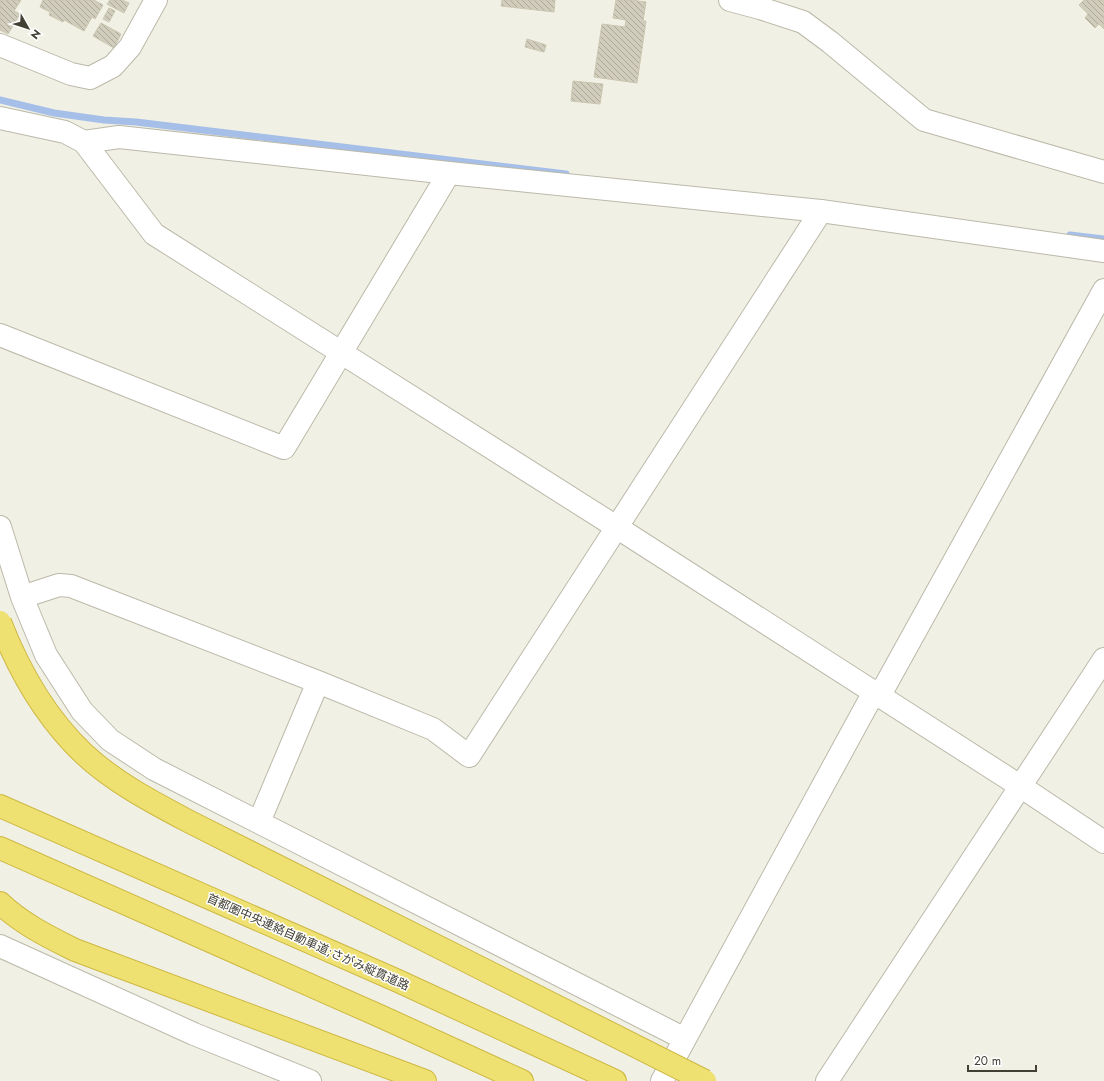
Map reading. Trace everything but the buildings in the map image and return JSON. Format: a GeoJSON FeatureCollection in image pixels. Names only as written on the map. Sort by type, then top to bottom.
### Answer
{"type":"FeatureCollection","features":[{"type":"Feature","properties":{"kind":"highway"},"geometry":{"type":"LineString","coordinates":[[0,622],[14,657],[28,683],[64,734],[84,754],[106,772],[130,788],[195,824],[705,1081]]}},
{"type":"Feature","properties":{"kind":"highway","name":"首都圏中央連絡自動車道;さがみ縦貫道路"},"geometry":{"type":"LineString","coordinates":[[0,806],[398,981],[615,1081]]}},
{"type":"Feature","properties":{"kind":"highway"},"geometry":{"type":"LineString","coordinates":[[0,848],[382,1017],[522,1081]]}},
{"type":"Feature","properties":{"kind":"highway"},"geometry":{"type":"LineString","coordinates":[[0,903],[25,923],[48,937],[75,950],[425,1081]]}},
{"type":"Feature","properties":{"kind":"street"},"geometry":{"type":"LineString","coordinates":[[0,45],[71,74],[90,78],[113,66],[130,47],[156,0]]}},
{"type":"Feature","properties":{"kind":"street"},"geometry":{"type":"LineString","coordinates":[[730,0],[803,22],[830,42],[924,120],[1104,172]]}},
{"type":"Feature","properties":{"kind":"street"},"geometry":{"type":"LineString","coordinates":[[0,118],[65,132],[84,142],[154,234],[618,528],[1020,786],[1104,842]]}},
{"type":"Feature","properties":{"kind":"street"},"geometry":{"type":"LineString","coordinates":[[84,142],[119,137],[449,173],[821,211],[1104,251]]}},
{"type":"Feature","properties":{"kind":"street"},"geometry":{"type":"LineString","coordinates":[[0,335],[284,448],[449,173]]}},
{"type":"Feature","properties":{"kind":"street"},"geometry":{"type":"LineString","coordinates":[[22,597],[59,585],[71,586],[318,682],[433,729],[469,756],[618,528],[821,211]]}},
{"type":"Feature","properties":{"kind":"street"},"geometry":{"type":"LineString","coordinates":[[662,1081],[868,703],[875,694],[885,686],[1104,290]]}},
{"type":"Feature","properties":{"kind":"street"},"geometry":{"type":"LineString","coordinates":[[0,527],[22,597],[46,656],[82,711],[110,740],[154,769],[685,1039]]}},
{"type":"Feature","properties":{"kind":"street"},"geometry":{"type":"LineString","coordinates":[[827,1081],[1104,659]]}},
{"type":"Feature","properties":{"kind":"street"},"geometry":{"type":"LineString","coordinates":[[259,822],[318,682]]}},
{"type":"Feature","properties":{"kind":"street"},"geometry":{"type":"LineString","coordinates":[[0,946],[194,1034],[310,1081]]}},
{"type":"Feature","properties":{"kind":"waterway"},"geometry":{"type":"LineString","coordinates":[[0,100],[54,113],[104,120],[136,122],[566,174]]}},
{"type":"Feature","properties":{"kind":"waterway"},"geometry":{"type":"LineString","coordinates":[[1070,235],[1104,239]]}}]}
